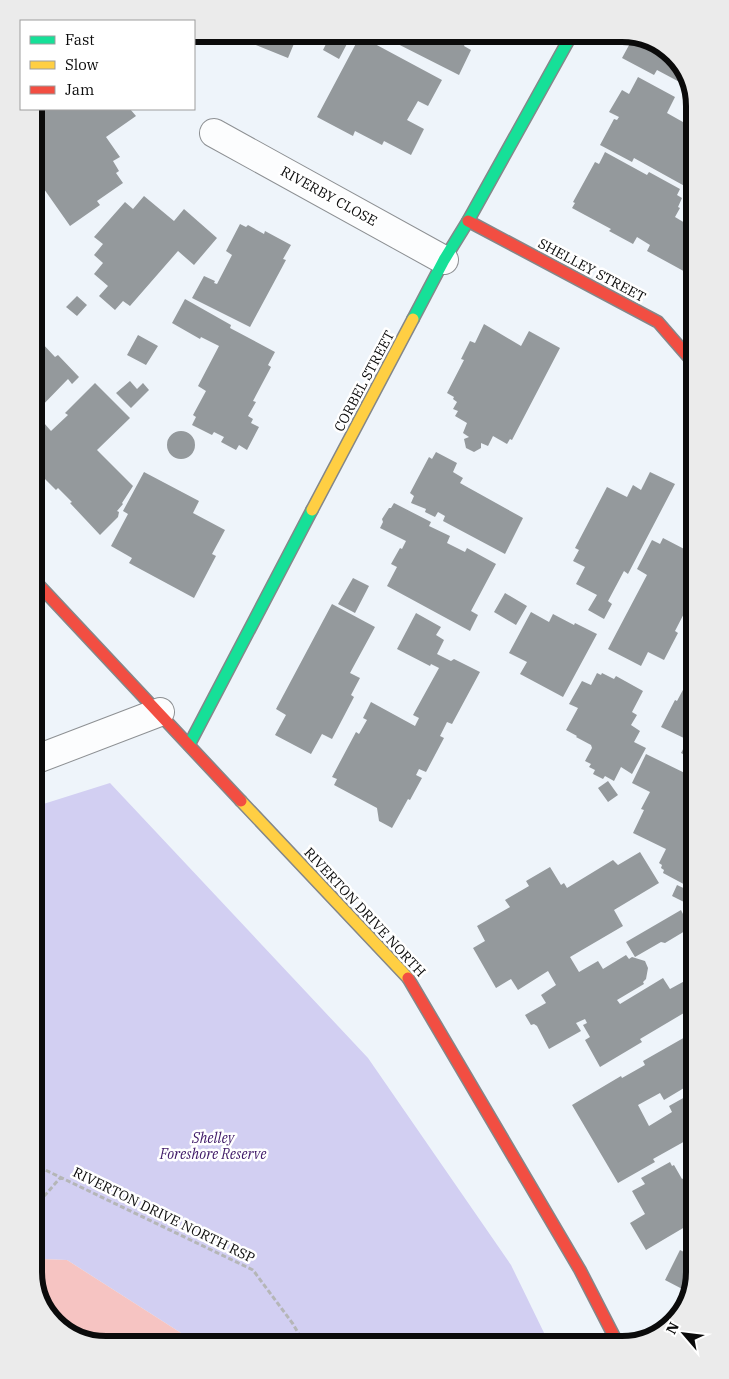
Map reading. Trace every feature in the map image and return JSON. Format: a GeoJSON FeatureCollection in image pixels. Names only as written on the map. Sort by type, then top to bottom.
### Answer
{"type":"FeatureCollection","features":[{"type":"Feature","properties":{"kind":"street","name":"CORBEL STREET"},"geometry":{"type":"LineString","coordinates":[[189,745],[444,260],[468,221],[567,43]]}},
{"type":"Feature","properties":{"kind":"street","name":"RIVERBY CLOSE"},"geometry":{"type":"LineString","coordinates":[[214,133],[444,260]]}},
{"type":"Feature","properties":{"kind":"street","name":"SHELLEY STREET"},"geometry":{"type":"LineString","coordinates":[[468,221],[658,322],[686,354]]}},
{"type":"Feature","properties":{"kind":"street","name":"RIVERTON DRIVE NORTH"},"geometry":{"type":"LineString","coordinates":[[43,589],[411,981],[580,1270],[614,1336]]}},
{"type":"Feature","properties":{"kind":"street"},"geometry":{"type":"LineString","coordinates":[[42,757],[160,712]]}},
{"type":"Feature","properties":{"kind":"path","name":"RIVERTON DRIVE NORTH RSP"},"geometry":{"type":"LineString","coordinates":[[42,1168],[253,1270],[300,1336]]}},
{"type":"Feature","properties":{"kind":"path"},"geometry":{"type":"LineString","coordinates":[[42,1199],[61,1177]]}},
{"type":"Feature","properties":{"kind":"green space","name":"Shelley Foreshore Reserve"},"geometry":{"type":"Polygon","coordinates":[[[110,783],[368,1058],[511,1265],[546,1336],[186,1336],[67,1260],[42,1259],[42,804],[110,783]]]}},
{"type":"Feature","properties":{"kind":"shaded area"},"geometry":{"type":"Polygon","coordinates":[[[42,1259],[67,1260],[186,1336],[103,1336],[86,1333],[71,1326],[58,1315],[47,1297],[42,1272],[42,1259]]]}},
{"type":"Feature","properties":{"kind":"building"},"geometry":{"type":"Polygon","coordinates":[[[251,42],[295,42],[288,58],[251,42]]]}},
{"type":"Feature","properties":{"kind":"building"},"geometry":{"type":"Polygon","coordinates":[[[327,42],[348,42],[339,59],[323,50],[327,42]]]}},
{"type":"Feature","properties":{"kind":"building"},"geometry":{"type":"Polygon","coordinates":[[[357,42],[372,43],[442,80],[428,106],[418,101],[407,120],[424,129],[411,155],[384,141],[382,145],[355,131],[353,136],[317,117],[357,42]]]}},
{"type":"Feature","properties":{"kind":"building"},"geometry":{"type":"Polygon","coordinates":[[[395,43],[466,43],[464,46],[471,50],[459,75],[395,43]]]}},
{"type":"Feature","properties":{"kind":"building"},"geometry":{"type":"Polygon","coordinates":[[[630,43],[651,49],[668,61],[682,84],[657,70],[654,75],[622,58],[630,43]]]}},
{"type":"Feature","properties":{"kind":"building"},"geometry":{"type":"Polygon","coordinates":[[[638,77],[675,97],[667,113],[686,124],[686,187],[634,158],[632,162],[600,145],[614,119],[617,120],[619,117],[609,112],[622,90],[629,94],[638,77]]]}},
{"type":"Feature","properties":{"kind":"building"},"geometry":{"type":"Polygon","coordinates":[[[43,110],[131,110],[136,116],[106,137],[120,157],[113,161],[119,171],[116,173],[123,183],[97,201],[100,205],[70,226],[44,189],[43,110]]]}},
{"type":"Feature","properties":{"kind":"building"},"geometry":{"type":"Polygon","coordinates":[[[605,152],[647,175],[649,172],[680,189],[677,195],[682,198],[678,207],[680,208],[675,217],[686,224],[686,272],[647,251],[650,245],[637,237],[633,244],[609,231],[611,229],[572,208],[575,203],[573,202],[595,162],[599,164],[605,152]]]}},
{"type":"Feature","properties":{"kind":"building"},"geometry":{"type":"Polygon","coordinates":[[[144,196],[174,221],[184,209],[217,238],[194,265],[178,251],[130,306],[123,301],[115,310],[99,296],[108,286],[94,274],[103,263],[94,255],[103,244],[94,237],[125,202],[133,209],[144,196]]]}},
{"type":"Feature","properties":{"kind":"building"},"geometry":{"type":"Polygon","coordinates":[[[240,224],[246,227],[248,225],[264,234],[265,231],[291,245],[283,259],[286,260],[250,327],[192,298],[204,276],[215,281],[214,283],[217,284],[232,255],[226,251],[240,224]]]}},
{"type":"Feature","properties":{"kind":"building"},"geometry":{"type":"Polygon","coordinates":[[[77,296],[87,305],[77,316],[66,307],[77,296]]]}},
{"type":"Feature","properties":{"kind":"building"},"geometry":{"type":"Polygon","coordinates":[[[185,299],[231,325],[230,328],[275,352],[268,365],[271,367],[253,401],[256,402],[248,416],[253,419],[251,423],[259,427],[247,450],[239,445],[236,450],[221,442],[224,437],[214,432],[212,435],[192,425],[196,417],[193,415],[206,391],[198,386],[219,346],[201,337],[200,339],[172,323],[185,299]]]}},
{"type":"Feature","properties":{"kind":"building"},"geometry":{"type":"Polygon","coordinates":[[[484,324],[521,346],[529,331],[560,348],[512,440],[510,439],[507,444],[493,436],[488,446],[481,443],[481,448],[474,452],[466,448],[464,439],[469,437],[463,433],[467,423],[455,416],[458,411],[453,409],[457,402],[453,399],[454,397],[447,393],[464,360],[461,359],[470,341],[475,343],[484,324]]]}},
{"type":"Feature","properties":{"kind":"building"},"geometry":{"type":"Polygon","coordinates":[[[138,335],[158,346],[146,365],[127,355],[138,335]]]}},
{"type":"Feature","properties":{"kind":"building"},"geometry":{"type":"Polygon","coordinates":[[[43,344],[55,357],[58,355],[79,377],[72,384],[68,379],[43,405],[43,344]]]}},
{"type":"Feature","properties":{"kind":"building"},"geometry":{"type":"Polygon","coordinates":[[[130,381],[137,389],[143,383],[149,390],[131,408],[116,393],[130,381]]]}},
{"type":"Feature","properties":{"kind":"building"},"geometry":{"type":"Polygon","coordinates":[[[95,383],[130,418],[97,450],[133,486],[117,511],[119,512],[118,517],[100,535],[70,503],[72,502],[43,477],[45,475],[43,472],[43,424],[44,423],[51,431],[68,415],[65,413],[95,383]]]}},
{"type":"Feature","properties":{"kind":"building"},"geometry":{"type":"Polygon","coordinates":[[[181,431],[191,435],[195,445],[191,455],[181,459],[171,455],[167,445],[171,435],[181,431]]]}},
{"type":"Feature","properties":{"kind":"building"},"geometry":{"type":"Polygon","coordinates":[[[436,452],[457,463],[453,472],[463,478],[460,483],[523,518],[505,554],[443,521],[445,516],[438,512],[435,517],[425,512],[426,509],[411,503],[414,496],[410,493],[429,457],[432,459],[436,452]]]}},
{"type":"Feature","properties":{"kind":"building"},"geometry":{"type":"Polygon","coordinates":[[[144,472],[199,501],[193,513],[225,530],[212,554],[216,556],[194,598],[129,563],[132,558],[111,546],[128,514],[123,511],[144,472]]]}},
{"type":"Feature","properties":{"kind":"building"},"geometry":{"type":"Polygon","coordinates":[[[650,472],[675,484],[628,574],[624,571],[608,601],[612,604],[604,619],[588,610],[597,595],[576,584],[585,567],[573,561],[579,550],[575,548],[607,487],[627,497],[633,485],[641,490],[650,472]]]}},
{"type":"Feature","properties":{"kind":"building"},"geometry":{"type":"Polygon","coordinates":[[[394,503],[431,522],[429,526],[450,536],[447,543],[465,552],[467,548],[496,564],[471,611],[478,615],[470,631],[387,586],[397,567],[391,564],[406,541],[380,528],[383,522],[382,519],[394,503]]]}},
{"type":"Feature","properties":{"kind":"building"},"geometry":{"type":"Polygon","coordinates":[[[663,538],[686,550],[686,610],[675,631],[678,633],[664,660],[648,652],[641,666],[608,649],[647,575],[637,569],[652,540],[660,544],[663,538]]]}},
{"type":"Feature","properties":{"kind":"building"},"geometry":{"type":"Polygon","coordinates":[[[353,578],[369,586],[355,613],[338,604],[353,578]]]}},
{"type":"Feature","properties":{"kind":"building"},"geometry":{"type":"Polygon","coordinates":[[[505,593],[527,606],[516,625],[494,612],[505,593]]]}},
{"type":"Feature","properties":{"kind":"building"},"geometry":{"type":"Polygon","coordinates":[[[332,604],[375,627],[350,673],[360,678],[351,695],[354,697],[332,739],[322,734],[311,754],[275,735],[286,715],[276,709],[332,604]]]}},
{"type":"Feature","properties":{"kind":"building"},"geometry":{"type":"Polygon","coordinates":[[[531,612],[549,622],[553,614],[597,634],[563,697],[520,674],[527,662],[509,653],[531,612]]]}},
{"type":"Feature","properties":{"kind":"building"},"geometry":{"type":"Polygon","coordinates":[[[416,613],[441,627],[436,635],[444,640],[437,654],[451,661],[454,659],[480,672],[452,724],[447,722],[440,736],[444,738],[426,772],[419,769],[416,775],[422,778],[392,828],[379,821],[377,808],[334,785],[337,779],[332,777],[356,732],[359,734],[367,720],[363,718],[371,702],[415,726],[419,718],[413,715],[439,668],[431,664],[430,666],[397,649],[416,613]]]}},
{"type":"Feature","properties":{"kind":"building"},"geometry":{"type":"Polygon","coordinates":[[[597,673],[601,675],[602,673],[614,679],[616,676],[643,691],[632,712],[637,715],[631,725],[640,731],[634,742],[646,748],[632,774],[621,767],[614,781],[605,776],[603,779],[593,774],[595,770],[589,767],[591,764],[585,761],[592,748],[591,745],[566,730],[578,708],[569,704],[582,681],[591,685],[597,673]]]}},
{"type":"Feature","properties":{"kind":"building"},"geometry":{"type":"Polygon","coordinates":[[[686,684],[686,739],[661,727],[675,700],[677,701],[686,684]]]}},
{"type":"Feature","properties":{"kind":"building"},"geometry":{"type":"Polygon","coordinates":[[[686,744],[686,756],[681,753],[686,744]]]}},
{"type":"Feature","properties":{"kind":"building"},"geometry":{"type":"Polygon","coordinates":[[[646,754],[686,774],[686,885],[663,873],[662,865],[659,863],[666,849],[633,833],[644,810],[641,809],[650,792],[632,783],[646,754]]]}},
{"type":"Feature","properties":{"kind":"building"},"geometry":{"type":"Polygon","coordinates":[[[608,781],[618,795],[608,802],[598,788],[608,781]]]}},
{"type":"Feature","properties":{"kind":"building"},"geometry":{"type":"Polygon","coordinates":[[[640,852],[659,883],[614,910],[623,926],[570,957],[579,972],[598,961],[603,969],[626,955],[629,959],[632,957],[645,961],[648,968],[644,984],[617,1000],[620,1004],[663,978],[670,989],[686,980],[686,1012],[640,1039],[642,1042],[600,1067],[585,1040],[590,1037],[583,1025],[587,1023],[585,1019],[576,1023],[581,1031],[549,1049],[537,1026],[531,1025],[525,1015],[546,1003],[541,995],[556,985],[548,971],[518,990],[511,979],[496,988],[473,948],[485,941],[477,926],[510,907],[505,900],[529,886],[526,881],[550,867],[561,885],[564,883],[567,888],[613,860],[618,865],[640,852]]]}},
{"type":"Feature","properties":{"kind":"building"},"geometry":{"type":"Polygon","coordinates":[[[677,885],[686,889],[686,903],[672,896],[677,885]]]}},
{"type":"Feature","properties":{"kind":"building"},"geometry":{"type":"Polygon","coordinates":[[[681,910],[686,920],[686,930],[635,957],[626,942],[681,910]]]}},
{"type":"Feature","properties":{"kind":"building"},"geometry":{"type":"Polygon","coordinates":[[[686,1037],[686,1087],[664,1100],[660,1093],[638,1105],[649,1126],[672,1112],[669,1106],[686,1096],[686,1141],[653,1159],[655,1162],[618,1183],[572,1105],[621,1076],[622,1078],[645,1065],[643,1061],[686,1037]]]}},
{"type":"Feature","properties":{"kind":"building"},"geometry":{"type":"Polygon","coordinates":[[[670,1162],[672,1166],[674,1165],[682,1179],[686,1177],[686,1226],[646,1250],[630,1223],[645,1214],[632,1191],[645,1184],[641,1178],[670,1162]]]}},
{"type":"Feature","properties":{"kind":"building"},"geometry":{"type":"Polygon","coordinates":[[[686,1248],[686,1281],[684,1290],[665,1280],[680,1250],[684,1252],[686,1248]]]}},
{"type":"Feature","properties":{"kind":"traffic: fast"},"geometry":{"type":"LineString","coordinates":[[413,319],[444,260],[468,221],[567,43]]}},
{"type":"Feature","properties":{"kind":"traffic: fast"},"geometry":{"type":"LineString","coordinates":[[189,745],[312,510]]}},
{"type":"Feature","properties":{"kind":"traffic: slow"},"geometry":{"type":"LineString","coordinates":[[312,510],[413,319]]}},
{"type":"Feature","properties":{"kind":"traffic: slow"},"geometry":{"type":"LineString","coordinates":[[241,801],[408,978]]}},
{"type":"Feature","properties":{"kind":"traffic: jam"},"geometry":{"type":"LineString","coordinates":[[468,221],[658,322],[686,354]]}},
{"type":"Feature","properties":{"kind":"traffic: jam"},"geometry":{"type":"LineString","coordinates":[[43,589],[241,801]]}},
{"type":"Feature","properties":{"kind":"traffic: jam"},"geometry":{"type":"LineString","coordinates":[[408,978],[580,1270],[614,1336]]}}]}
